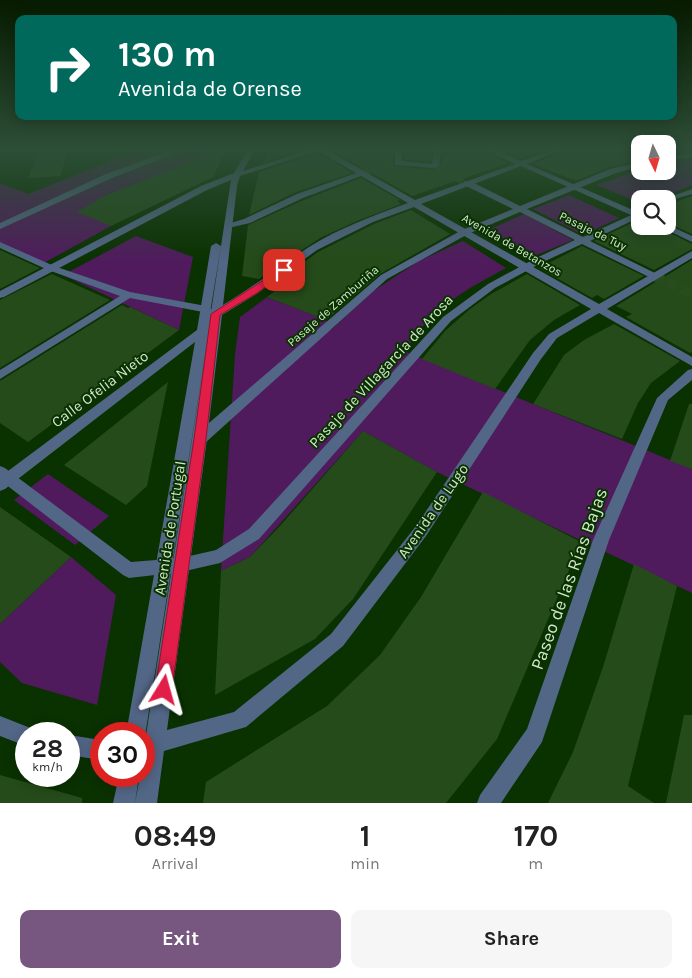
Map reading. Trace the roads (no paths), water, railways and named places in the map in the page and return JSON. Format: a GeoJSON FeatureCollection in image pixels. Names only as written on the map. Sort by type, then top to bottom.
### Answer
{"type":"FeatureCollection","features":[{"type":"Feature","properties":{"kind":"street"},"geometry":{"type":"LineString","coordinates":[[0,226],[86,186]]}},
{"type":"Feature","properties":{"kind":"street"},"geometry":{"type":"LineString","coordinates":[[0,295],[187,197],[211,186]]}},
{"type":"Feature","properties":{"kind":"street","name":"Avenida de Portugal"},"geometry":{"type":"LineString","coordinates":[[154,722],[200,439],[211,311],[231,186]]}},
{"type":"Feature","properties":{"kind":"street","name":"Avenida de Portugal"},"geometry":{"type":"LineString","coordinates":[[138,722],[202,331],[211,311],[234,186]]}},
{"type":"Feature","properties":{"kind":"street"},"geometry":{"type":"LineString","coordinates":[[228,225],[247,221],[300,196],[327,186]]}},
{"type":"Feature","properties":{"kind":"street","name":"Avenida de Betanzos"},"geometry":{"type":"LineString","coordinates":[[384,186],[692,362]]}},
{"type":"Feature","properties":{"kind":"street"},"geometry":{"type":"LineString","coordinates":[[0,245],[51,268],[128,295],[211,311],[254,291],[314,248],[370,220],[458,186]]}},
{"type":"Feature","properties":{"kind":"street","name":"Pasaje de Tuy"},"geometry":{"type":"LineString","coordinates":[[474,186],[654,276]]}},
{"type":"Feature","properties":{"kind":"street"},"geometry":{"type":"LineString","coordinates":[[574,187],[631,212]]}},
{"type":"Feature","properties":{"kind":"street","name":"Pasaje de Zamburiña"},"geometry":{"type":"LineString","coordinates":[[200,439],[384,277],[465,232],[574,187]]}},
{"type":"Feature","properties":{"kind":"street"},"geometry":{"type":"LineString","coordinates":[[676,196],[692,191]]}},
{"type":"Feature","properties":{"kind":"street","name":"Pasaje de Villagarcía de Arosa"},"geometry":{"type":"LineString","coordinates":[[3,479],[129,570],[181,565],[220,556],[254,534],[447,319],[472,297],[525,267],[631,219]]}},
{"type":"Feature","properties":{"kind":"street"},"geometry":{"type":"LineString","coordinates":[[676,232],[692,239]]}},
{"type":"Feature","properties":{"kind":"street","name":"Avenida de Lugo"},"geometry":{"type":"LineString","coordinates":[[155,744],[239,720],[338,640],[421,531],[537,356],[553,336],[692,254]]}},
{"type":"Feature","properties":{"kind":"street"},"geometry":{"type":"LineString","coordinates":[[0,375],[128,295]]}},
{"type":"Feature","properties":{"kind":"street","name":"Calle Ofelia Nieto"},"geometry":{"type":"LineString","coordinates":[[3,479],[202,331]]}},
{"type":"Feature","properties":{"kind":"street","name":"Paseo de las Rías Bajas"},"geometry":{"type":"LineString","coordinates":[[488,803],[535,735],[601,540],[663,398],[692,373]]}},
{"type":"Feature","properties":{"kind":"street"},"geometry":{"type":"LineString","coordinates":[[0,726],[15,732]]}},
{"type":"Feature","properties":{"kind":"street"},"geometry":{"type":"LineString","coordinates":[[124,803],[127,787]]}},
{"type":"Feature","properties":{"kind":"street","name":"Avenida de Portugal"},"geometry":{"type":"LineString","coordinates":[[146,803],[147,787]]}},
{"type":"Feature","properties":{"kind":"tunnel"},"geometry":{"type":"LineString","coordinates":[[654,276],[692,294]]}}]}
